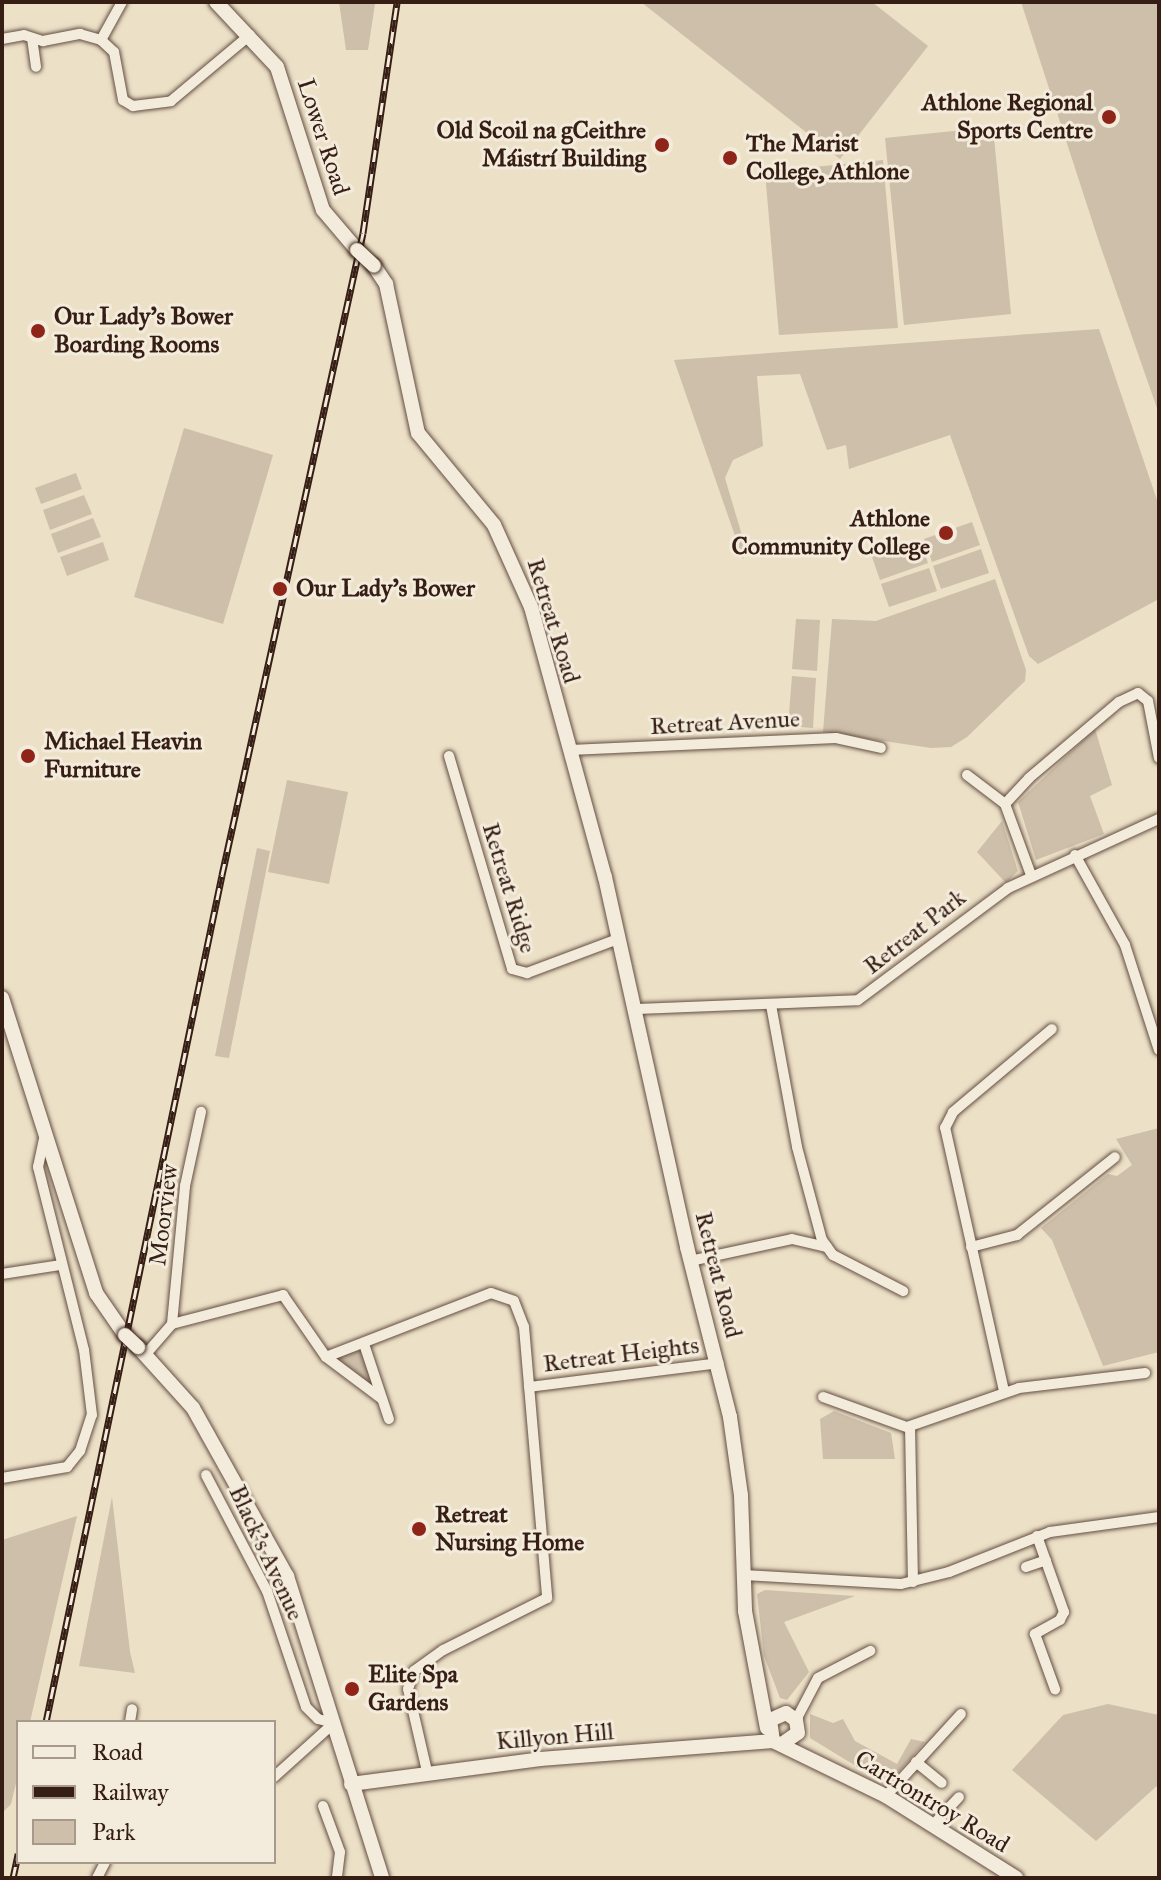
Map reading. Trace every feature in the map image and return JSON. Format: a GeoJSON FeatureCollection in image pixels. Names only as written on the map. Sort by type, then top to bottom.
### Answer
{"type":"FeatureCollection","features":[{"type":"Feature","properties":{"kind":"street"},"geometry":{"type":"LineString","coordinates":[[101,40],[122,2]]}},
{"type":"Feature","properties":{"kind":"street","name":"Lower Road"},"geometry":{"type":"LineString","coordinates":[[216,2],[277,67],[323,210],[374,266]]}},
{"type":"Feature","properties":{"kind":"street"},"geometry":{"type":"LineString","coordinates":[[2,39],[80,34],[101,40],[114,52],[123,100],[133,106],[168,103],[250,35]]}},
{"type":"Feature","properties":{"kind":"street"},"geometry":{"type":"LineString","coordinates":[[32,38],[36,67]]}},
{"type":"Feature","properties":{"kind":"street","name":"Retreat Road"},"geometry":{"type":"LineString","coordinates":[[374,266],[386,284],[418,433],[435,459],[469,489],[512,560],[531,607],[570,750],[611,876],[618,939],[690,1261],[718,1363],[739,1469],[744,1575],[760,1687],[778,1730]]}},
{"type":"Feature","properties":{"kind":"street"},"geometry":{"type":"LineString","coordinates":[[1005,804],[1059,750],[1135,694],[1148,701],[1159,758]]}},
{"type":"Feature","properties":{"kind":"street","name":"Retreat Avenue"},"geometry":{"type":"LineString","coordinates":[[570,750],[836,738],[881,748]]}},
{"type":"Feature","properties":{"kind":"street","name":"Retreat Ridge"},"geometry":{"type":"LineString","coordinates":[[449,756],[512,969],[527,973],[618,939]]}},
{"type":"Feature","properties":{"kind":"street"},"geometry":{"type":"LineString","coordinates":[[967,775],[1005,804],[1031,875]]}},
{"type":"Feature","properties":{"kind":"street","name":"Retreat Park"},"geometry":{"type":"LineString","coordinates":[[636,1009],[858,1000],[953,925],[1031,875],[1159,819]]}},
{"type":"Feature","properties":{"kind":"street"},"geometry":{"type":"LineString","coordinates":[[1075,855],[1125,945],[1159,1050]]}},
{"type":"Feature","properties":{"kind":"street"},"geometry":{"type":"LineString","coordinates":[[2,998],[44,1139],[103,1310],[193,1408],[279,1560],[300,1608],[382,1878]]}},
{"type":"Feature","properties":{"kind":"street"},"geometry":{"type":"LineString","coordinates":[[771,1005],[797,1147],[827,1247],[833,1255],[903,1291]]}},
{"type":"Feature","properties":{"kind":"street"},"geometry":{"type":"LineString","coordinates":[[1004,1391],[944,1134],[946,1122],[1052,1029]]}},
{"type":"Feature","properties":{"kind":"street","name":"Moorview"},"geometry":{"type":"LineString","coordinates":[[172,1324],[185,1186],[201,1112]]}},
{"type":"Feature","properties":{"kind":"street"},"geometry":{"type":"LineString","coordinates":[[2,1478],[67,1467],[80,1451],[92,1415],[84,1350],[38,1167],[44,1139]]}},
{"type":"Feature","properties":{"kind":"street"},"geometry":{"type":"LineString","coordinates":[[971,1247],[1017,1235],[1115,1157]]}},
{"type":"Feature","properties":{"kind":"street"},"geometry":{"type":"LineString","coordinates":[[690,1261],[792,1239],[827,1247]]}},
{"type":"Feature","properties":{"kind":"street"},"geometry":{"type":"LineString","coordinates":[[2,1274],[61,1265]]}},
{"type":"Feature","properties":{"kind":"street","name":"Retreat Heights"},"geometry":{"type":"LineString","coordinates":[[326,1357],[364,1344],[456,1303],[491,1293],[514,1301],[520,1311],[547,1598],[443,1650],[414,1671],[408,1689],[427,1771]]}},
{"type":"Feature","properties":{"kind":"street"},"geometry":{"type":"LineString","coordinates":[[142,1350],[172,1324],[283,1295],[326,1357],[382,1399]]}},
{"type":"Feature","properties":{"kind":"street"},"geometry":{"type":"LineString","coordinates":[[364,1344],[389,1419]]}},
{"type":"Feature","properties":{"kind":"street","name":"Retreat Heights"},"geometry":{"type":"LineString","coordinates":[[529,1387],[718,1363]]}},
{"type":"Feature","properties":{"kind":"street"},"geometry":{"type":"LineString","coordinates":[[823,1397],[909,1428],[1004,1391],[1145,1373]]}},
{"type":"Feature","properties":{"kind":"street"},"geometry":{"type":"LineString","coordinates":[[909,1428],[913,1582]]}},
{"type":"Feature","properties":{"kind":"street","name":"Black's Avenue"},"geometry":{"type":"LineString","coordinates":[[206,1475],[267,1591],[306,1707],[334,1723]]}},
{"type":"Feature","properties":{"kind":"street"},"geometry":{"type":"LineString","coordinates":[[744,1575],[913,1582],[1037,1536],[1159,1517]]}},
{"type":"Feature","properties":{"kind":"street"},"geometry":{"type":"LineString","coordinates":[[1037,1536],[1064,1612],[1035,1639],[1055,1689]]}},
{"type":"Feature","properties":{"kind":"street"},"geometry":{"type":"LineString","coordinates":[[1026,1567],[1046,1560]]}},
{"type":"Feature","properties":{"kind":"street"},"geometry":{"type":"LineString","coordinates":[[778,1730],[821,1675],[870,1651]]}},
{"type":"Feature","properties":{"kind":"street"},"geometry":{"type":"LineString","coordinates":[[130,1720],[132,1709]]}},
{"type":"Feature","properties":{"kind":"street"},"geometry":{"type":"LineString","coordinates":[[886,1796],[961,1714]]}},
{"type":"Feature","properties":{"kind":"street"},"geometry":{"type":"LineString","coordinates":[[276,1775],[334,1723]]}},
{"type":"Feature","properties":{"kind":"street","name":"Killyon Hill"},"geometry":{"type":"LineString","coordinates":[[351,1784],[427,1771],[778,1730]]}},
{"type":"Feature","properties":{"kind":"street","name":"Cartrontroy Road"},"geometry":{"type":"LineString","coordinates":[[778,1730],[824,1764],[886,1796],[1016,1878]]}},
{"type":"Feature","properties":{"kind":"street"},"geometry":{"type":"LineString","coordinates":[[916,1762],[955,1793],[933,1825]]}},
{"type":"Feature","properties":{"kind":"street"},"geometry":{"type":"LineString","coordinates":[[323,1806],[340,1852],[337,1878]]}},
{"type":"Feature","properties":{"kind":"green space"},"geometry":{"type":"Polygon","coordinates":[[[339,2],[375,4],[368,50],[346,50],[339,2]]]}},
{"type":"Feature","properties":{"kind":"green space"},"geometry":{"type":"Polygon","coordinates":[[[641,2],[872,2],[928,46],[840,159],[641,2]]]}},
{"type":"Feature","properties":{"kind":"green space","name":"Athlone Regional Sports Centre"},"geometry":{"type":"Polygon","coordinates":[[[1021,2],[1159,2],[1159,414],[1099,242],[1021,2]]]}},
{"type":"Feature","properties":{"kind":"green space"},"geometry":{"type":"Polygon","coordinates":[[[993,127],[1011,314],[904,325],[885,138],[993,127]]]}},
{"type":"Feature","properties":{"kind":"green space"},"geometry":{"type":"Polygon","coordinates":[[[883,160],[898,328],[779,335],[765,172],[883,160]]]}},
{"type":"Feature","properties":{"kind":"green space"},"geometry":{"type":"Polygon","coordinates":[[[1099,329],[1159,506],[1159,599],[1038,664],[1029,656],[950,435],[849,469],[846,445],[827,450],[800,374],[757,376],[763,446],[733,460],[725,478],[746,549],[743,559],[674,360],[1099,329]]]}},
{"type":"Feature","properties":{"kind":"green space"},"geometry":{"type":"Polygon","coordinates":[[[184,428],[273,455],[223,624],[134,597],[184,428]]]}},
{"type":"Feature","properties":{"kind":"green space"},"geometry":{"type":"Polygon","coordinates":[[[76,473],[82,489],[41,504],[35,488],[76,473]]]}},
{"type":"Feature","properties":{"kind":"green space"},"geometry":{"type":"Polygon","coordinates":[[[84,495],[92,514],[50,530],[43,510],[84,495]]]}},
{"type":"Feature","properties":{"kind":"green space"},"geometry":{"type":"Polygon","coordinates":[[[93,518],[101,537],[58,553],[51,534],[93,518]]]}},
{"type":"Feature","properties":{"kind":"green space"},"geometry":{"type":"Polygon","coordinates":[[[972,522],[980,545],[932,562],[924,539],[972,522]]]}},
{"type":"Feature","properties":{"kind":"green space"},"geometry":{"type":"Polygon","coordinates":[[[920,540],[928,563],[880,580],[872,557],[920,540]]]}},
{"type":"Feature","properties":{"kind":"green space"},"geometry":{"type":"Polygon","coordinates":[[[103,542],[109,560],[67,576],[60,557],[103,542]]]}},
{"type":"Feature","properties":{"kind":"green space"},"geometry":{"type":"Polygon","coordinates":[[[981,549],[989,573],[941,589],[933,566],[981,549]]]}},
{"type":"Feature","properties":{"kind":"green space"},"geometry":{"type":"Polygon","coordinates":[[[929,568],[937,591],[889,607],[881,584],[929,568]]]}},
{"type":"Feature","properties":{"kind":"green space"},"geometry":{"type":"Polygon","coordinates":[[[995,579],[1026,670],[1025,681],[967,737],[951,747],[931,748],[823,732],[832,619],[876,621],[995,579]]]}},
{"type":"Feature","properties":{"kind":"green space"},"geometry":{"type":"Polygon","coordinates":[[[796,619],[820,620],[817,671],[792,669],[796,619]]]}},
{"type":"Feature","properties":{"kind":"green space"},"geometry":{"type":"Polygon","coordinates":[[[792,676],[816,678],[813,728],[788,726],[792,676]]]}},
{"type":"Feature","properties":{"kind":"green space"},"geometry":{"type":"Polygon","coordinates":[[[1095,729],[1112,785],[1090,796],[1104,834],[1036,860],[1018,802],[1095,729]]]}},
{"type":"Feature","properties":{"kind":"green space"},"geometry":{"type":"Polygon","coordinates":[[[287,780],[348,792],[329,884],[268,872],[287,780]]]}},
{"type":"Feature","properties":{"kind":"green space"},"geometry":{"type":"Polygon","coordinates":[[[1002,821],[1018,871],[1006,883],[977,852],[1002,821]]]}},
{"type":"Feature","properties":{"kind":"green space"},"geometry":{"type":"Polygon","coordinates":[[[257,848],[270,851],[229,1058],[215,1056],[257,848]]]}},
{"type":"Feature","properties":{"kind":"green space"},"geometry":{"type":"Polygon","coordinates":[[[1159,1128],[1159,1352],[1103,1366],[1052,1240],[1041,1228],[1108,1174],[1117,1176],[1132,1165],[1116,1139],[1159,1128]]]}},
{"type":"Feature","properties":{"kind":"green space"},"geometry":{"type":"Polygon","coordinates":[[[364,1344],[382,1399],[326,1357],[364,1344]]]}},
{"type":"Feature","properties":{"kind":"green space"},"geometry":{"type":"Polygon","coordinates":[[[834,1411],[891,1433],[895,1459],[823,1459],[820,1419],[834,1411]]]}},
{"type":"Feature","properties":{"kind":"green space"},"geometry":{"type":"Polygon","coordinates":[[[112,1497],[130,1652],[135,1673],[79,1666],[112,1497]]]}},
{"type":"Feature","properties":{"kind":"green space"},"geometry":{"type":"Polygon","coordinates":[[[77,1516],[30,1720],[16,1720],[16,1783],[11,1804],[2,1813],[2,1540],[77,1516]]]}},
{"type":"Feature","properties":{"kind":"green space"},"geometry":{"type":"Polygon","coordinates":[[[765,1590],[855,1596],[784,1622],[809,1672],[787,1700],[780,1698],[764,1656],[757,1594],[765,1590]]]}},
{"type":"Feature","properties":{"kind":"green space"},"geometry":{"type":"Polygon","coordinates":[[[1108,1704],[1159,1715],[1159,1784],[1096,1841],[1012,1770],[1063,1715],[1108,1704]]]}},
{"type":"Feature","properties":{"kind":"green space"},"geometry":{"type":"Polygon","coordinates":[[[810,1714],[833,1723],[843,1719],[855,1741],[897,1764],[911,1739],[925,1742],[887,1785],[810,1738],[810,1714]]]}},
{"type":"Feature","properties":{"kind":"railway"},"geometry":{"type":"LineString","coordinates":[[46,1720],[222,875],[363,233],[397,2]]}},
{"type":"Feature","properties":{"kind":"railway"},"geometry":{"type":"LineString","coordinates":[[13,1878],[16,1864]]}},
{"type":"Feature","properties":{"kind":"place","name":"Athlone Regional Sports Centre"},"geometry":{"type":"Point","coordinates":[1109,117]}},
{"type":"Feature","properties":{"kind":"place","name":"Old Scoil na gCeithre Máistrí Building"},"geometry":{"type":"Point","coordinates":[662,145]}},
{"type":"Feature","properties":{"kind":"place","name":"The Marist College, Athlone"},"geometry":{"type":"Point","coordinates":[730,158]}},
{"type":"Feature","properties":{"kind":"place","name":"Our Lady's Bower Boarding Rooms"},"geometry":{"type":"Point","coordinates":[38,331]}},
{"type":"Feature","properties":{"kind":"place","name":"Athlone Community College"},"geometry":{"type":"Point","coordinates":[946,533]}},
{"type":"Feature","properties":{"kind":"place","name":"Our Lady's Bower"},"geometry":{"type":"Point","coordinates":[280,589]}},
{"type":"Feature","properties":{"kind":"place","name":"Michael Heavin Furniture"},"geometry":{"type":"Point","coordinates":[28,756]}},
{"type":"Feature","properties":{"kind":"place","name":"Retreat Nursing Home"},"geometry":{"type":"Point","coordinates":[419,1529]}},
{"type":"Feature","properties":{"kind":"place","name":"Elite Spa Gardens"},"geometry":{"type":"Point","coordinates":[352,1689]}}]}
